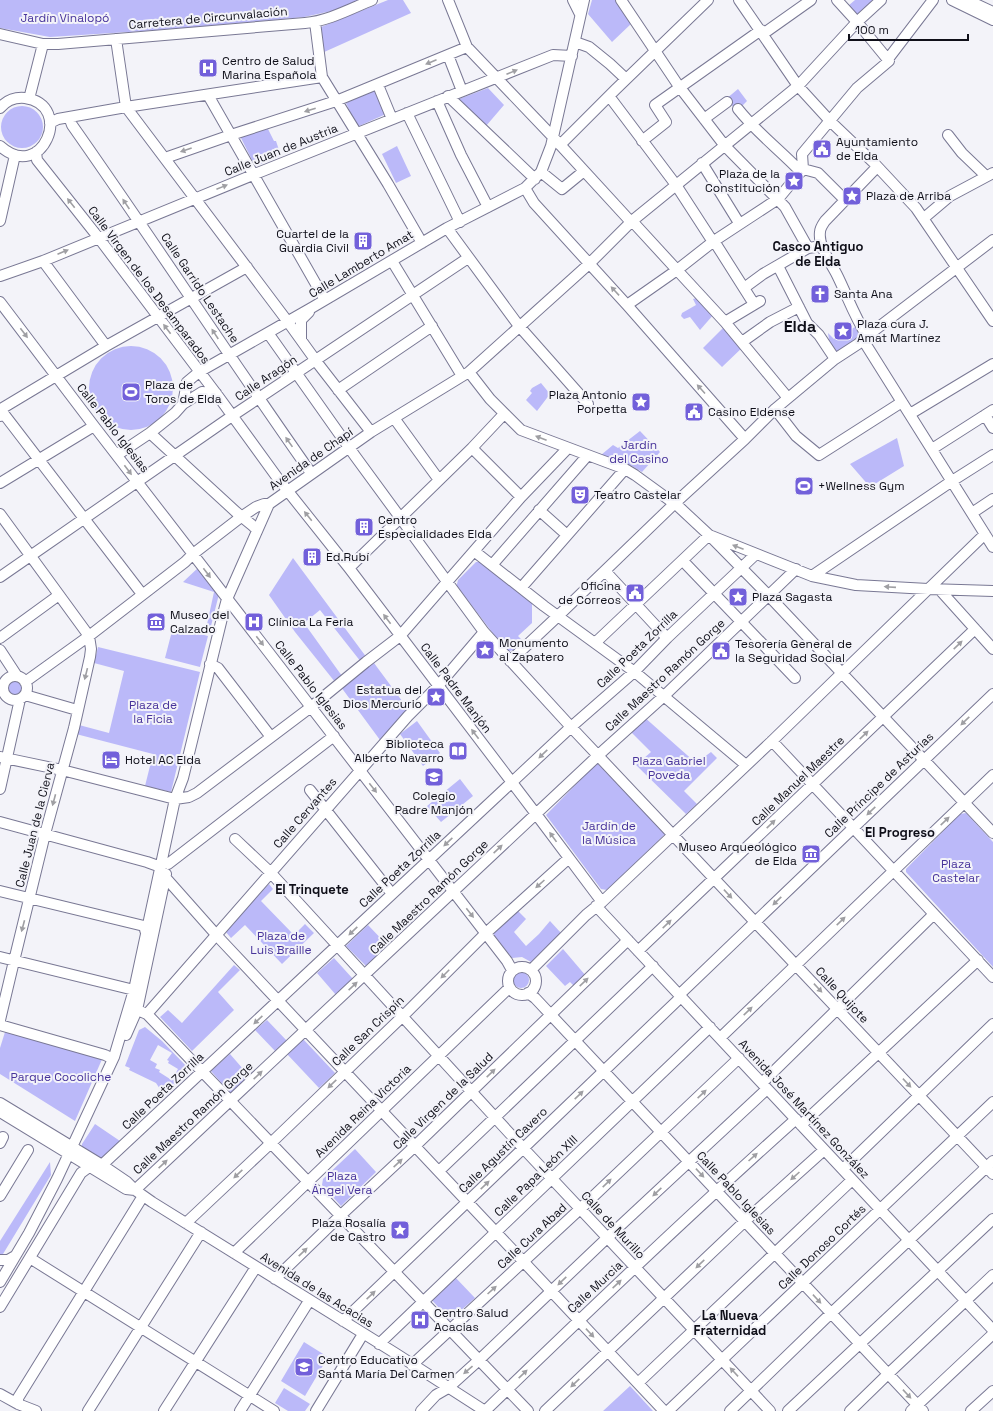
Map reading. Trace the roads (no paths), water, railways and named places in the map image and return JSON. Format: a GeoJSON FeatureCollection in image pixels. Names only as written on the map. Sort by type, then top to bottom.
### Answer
{"type":"FeatureCollection","features":[{"type":"Feature","properties":{"kind":"street","name":"Carretera de Circunvalación"},"geometry":{"type":"LineString","coordinates":[[0,34],[43,44],[315,22],[337,15],[372,0]]}},
{"type":"Feature","properties":{"kind":"street"},"geometry":{"type":"LineString","coordinates":[[448,0],[467,47],[557,141],[725,322],[788,398]]}},
{"type":"Feature","properties":{"kind":"street"},"geometry":{"type":"LineString","coordinates":[[573,0],[580,14]]}},
{"type":"Feature","properties":{"kind":"street"},"geometry":{"type":"LineString","coordinates":[[538,176],[557,141],[580,14],[584,0]]}},
{"type":"Feature","properties":{"kind":"street"},"geometry":{"type":"LineString","coordinates":[[621,0],[680,87],[725,146],[785,207],[808,248]]}},
{"type":"Feature","properties":{"kind":"street"},"geometry":{"type":"LineString","coordinates":[[557,141],[609,96],[708,0]]}},
{"type":"Feature","properties":{"kind":"street"},"geometry":{"type":"LineString","coordinates":[[739,0],[798,86],[830,121],[877,166],[924,218],[993,321]]}},
{"type":"Feature","properties":{"kind":"street"},"geometry":{"type":"LineString","coordinates":[[642,141],[666,122],[655,105],[811,0]]}},
{"type":"Feature","properties":{"kind":"street"},"geometry":{"type":"LineString","coordinates":[[837,0],[889,60]]}},
{"type":"Feature","properties":{"kind":"street","name":"Avenida de Chapí"},"geometry":{"type":"LineString","coordinates":[[0,1282],[29,1233],[61,1170],[113,1058],[134,990],[146,933],[164,866],[178,799],[227,599],[269,504],[371,432],[465,374],[589,264],[632,222],[702,163],[798,86],[857,22],[881,0]]}},
{"type":"Feature","properties":{"kind":"street"},"geometry":{"type":"LineString","coordinates":[[627,305],[677,270],[713,241],[778,199],[802,170],[802,154],[857,88],[889,60],[932,0]]}},
{"type":"Feature","properties":{"kind":"street"},"geometry":{"type":"LineString","coordinates":[[952,0],[993,20]]}},
{"type":"Feature","properties":{"kind":"street"},"geometry":{"type":"LineString","coordinates":[[967,0],[993,12]]}},
{"type":"Feature","properties":{"kind":"street"},"geometry":{"type":"LineString","coordinates":[[315,22],[322,77],[388,184],[422,243]]}},
{"type":"Feature","properties":{"kind":"street"},"geometry":{"type":"LineString","coordinates":[[116,39],[126,107],[371,432]]}},
{"type":"Feature","properties":{"kind":"street"},"geometry":{"type":"LineString","coordinates":[[575,42],[589,47],[626,79]]}},
{"type":"Feature","properties":{"kind":"street"},"geometry":{"type":"LineString","coordinates":[[29,99],[43,44]]}},
{"type":"Feature","properties":{"kind":"street"},"geometry":{"type":"LineString","coordinates":[[164,158],[336,101],[378,85],[467,47]]}},
{"type":"Feature","properties":{"kind":"street","name":"Calle Juan de Austria"},"geometry":{"type":"LineString","coordinates":[[0,276],[43,261],[253,174],[497,78],[553,54],[572,56]]}},
{"type":"Feature","properties":{"kind":"street"},"geometry":{"type":"LineString","coordinates":[[448,55],[462,91]]}},
{"type":"Feature","properties":{"kind":"street"},"geometry":{"type":"LineString","coordinates":[[50,123],[58,119],[126,107],[322,77]]}},
{"type":"Feature","properties":{"kind":"street"},"geometry":{"type":"LineString","coordinates":[[378,85],[392,119]]}},
{"type":"Feature","properties":{"kind":"street"},"geometry":{"type":"LineString","coordinates":[[208,95],[325,300]]}},
{"type":"Feature","properties":{"kind":"street"},"geometry":{"type":"LineString","coordinates":[[448,96],[538,176],[562,189],[584,171]]}},
{"type":"Feature","properties":{"kind":"street"},"geometry":{"type":"LineString","coordinates":[[609,96],[676,185],[744,288],[757,303],[725,322]]}},
{"type":"Feature","properties":{"kind":"street"},"geometry":{"type":"LineString","coordinates":[[0,108],[14,99],[29,99],[37,102],[44,108],[50,123],[50,132],[47,140],[36,152],[26,156],[15,155],[9,153],[0,146]]}},
{"type":"Feature","properties":{"kind":"street"},"geometry":{"type":"LineString","coordinates":[[437,101],[488,207]]}},
{"type":"Feature","properties":{"kind":"street"},"geometry":{"type":"LineString","coordinates":[[704,119],[727,102]]}},
{"type":"Feature","properties":{"kind":"street"},"geometry":{"type":"LineString","coordinates":[[738,109],[750,124],[791,161],[802,170],[818,173],[845,200]]}},
{"type":"Feature","properties":{"kind":"street"},"geometry":{"type":"LineString","coordinates":[[407,113],[460,222]]}},
{"type":"Feature","properties":{"kind":"street","name":"Calle Garrido Lestache"},"geometry":{"type":"LineString","coordinates":[[69,117],[72,125],[192,298],[258,399],[311,473]]}},
{"type":"Feature","properties":{"kind":"street"},"geometry":{"type":"LineString","coordinates":[[924,218],[950,196],[989,175],[962,153],[948,135]]}},
{"type":"Feature","properties":{"kind":"street","name":"Calle Virgen de los Desamparados"},"geometry":{"type":"LineString","coordinates":[[36,152],[37,160],[98,237],[157,317],[216,393],[287,491]]}},
{"type":"Feature","properties":{"kind":"street"},"geometry":{"type":"LineString","coordinates":[[0,220],[15,155]]}},
{"type":"Feature","properties":{"kind":"street"},"geometry":{"type":"LineString","coordinates":[[702,163],[739,223]]}},
{"type":"Feature","properties":{"kind":"street"},"geometry":{"type":"LineString","coordinates":[[877,166],[822,226],[819,232],[823,248],[865,338],[902,402],[993,547]]}},
{"type":"Feature","properties":{"kind":"street","name":"Calle Lamberto Amat"},"geometry":{"type":"LineString","coordinates":[[183,404],[187,382],[199,372],[314,307],[447,228],[525,188],[538,176]]}},
{"type":"Feature","properties":{"kind":"street"},"geometry":{"type":"LineString","coordinates":[[525,188],[534,203],[746,439]]}},
{"type":"Feature","properties":{"kind":"street"},"geometry":{"type":"LineString","coordinates":[[447,228],[519,326],[588,404]]}},
{"type":"Feature","properties":{"kind":"street"},"geometry":{"type":"LineString","coordinates":[[510,661],[674,504],[746,439],[788,398],[835,359],[865,338],[957,267],[992,244]]}},
{"type":"Feature","properties":{"kind":"street"},"geometry":{"type":"LineString","coordinates":[[744,288],[763,274],[808,248],[823,248]]}},
{"type":"Feature","properties":{"kind":"street","name":"Calle Aragón"},"geometry":{"type":"LineString","coordinates":[[0,576],[232,416],[468,258]]}},
{"type":"Feature","properties":{"kind":"street"},"geometry":{"type":"LineString","coordinates":[[43,261],[106,346]]}},
{"type":"Feature","properties":{"kind":"street"},"geometry":{"type":"LineString","coordinates":[[392,261],[432,326],[465,374],[504,414],[521,430],[625,469],[674,504],[709,535],[741,567],[993,834]]}},
{"type":"Feature","properties":{"kind":"street"},"geometry":{"type":"LineString","coordinates":[[778,266],[807,323],[819,335],[835,359]]}},
{"type":"Feature","properties":{"kind":"street"},"geometry":{"type":"LineString","coordinates":[[142,594],[0,411],[106,346],[246,267]]}},
{"type":"Feature","properties":{"kind":"street","name":"Calle Pablo Iglesias"},"geometry":{"type":"LineString","coordinates":[[0,302],[227,599],[486,933],[512,970]]}},
{"type":"Feature","properties":{"kind":"street"},"geometry":{"type":"LineString","coordinates":[[300,339],[301,320],[314,307]]}},
{"type":"Feature","properties":{"kind":"street"},"geometry":{"type":"LineString","coordinates":[[742,342],[770,322],[799,307]]}},
{"type":"Feature","properties":{"kind":"street"},"geometry":{"type":"LineString","coordinates":[[338,390],[432,326]]}},
{"type":"Feature","properties":{"kind":"street","name":"Calle Quijote"},"geometry":{"type":"LineString","coordinates":[[268,333],[484,632],[598,756],[878,1053],[957,1136],[991,1168]]}},
{"type":"Feature","properties":{"kind":"street"},"geometry":{"type":"LineString","coordinates":[[910,414],[993,364]]}},
{"type":"Feature","properties":{"kind":"street"},"geometry":{"type":"LineString","coordinates":[[117,455],[150,433],[175,413],[183,404],[202,392],[216,393]]}},
{"type":"Feature","properties":{"kind":"street"},"geometry":{"type":"LineString","coordinates":[[776,409],[796,436],[819,455],[902,402]]}},
{"type":"Feature","properties":{"kind":"street"},"geometry":{"type":"LineString","coordinates":[[932,449],[989,413],[993,428]]}},
{"type":"Feature","properties":{"kind":"street"},"geometry":{"type":"LineString","coordinates":[[349,568],[472,448],[504,414]]}},
{"type":"Feature","properties":{"kind":"street"},"geometry":{"type":"LineString","coordinates":[[394,418],[439,480]]}},
{"type":"Feature","properties":{"kind":"street"},"geometry":{"type":"LineString","coordinates":[[0,483],[94,426]]}},
{"type":"Feature","properties":{"kind":"street"},"geometry":{"type":"LineString","coordinates":[[150,433],[257,530]]}},
{"type":"Feature","properties":{"kind":"street"},"geometry":{"type":"LineString","coordinates":[[472,448],[521,497]]}},
{"type":"Feature","properties":{"kind":"street"},"geometry":{"type":"LineString","coordinates":[[4,758],[62,770],[178,799],[189,797],[197,793],[271,738],[400,636],[521,497],[568,448]]}},
{"type":"Feature","properties":{"kind":"street"},"geometry":{"type":"LineString","coordinates":[[812,576],[993,455]]}},
{"type":"Feature","properties":{"kind":"street"},"geometry":{"type":"LineString","coordinates":[[492,565],[587,456]]}},
{"type":"Feature","properties":{"kind":"street"},"geometry":{"type":"LineString","coordinates":[[520,588],[625,469]]}},
{"type":"Feature","properties":{"kind":"street","name":"Calle Padre Manjón"},"geometry":{"type":"LineString","coordinates":[[287,491],[349,568],[536,814],[569,858],[599,904]]}},
{"type":"Feature","properties":{"kind":"street"},"geometry":{"type":"LineString","coordinates":[[972,514],[993,499]]}},
{"type":"Feature","properties":{"kind":"street"},"geometry":{"type":"LineString","coordinates":[[77,710],[23,697],[12,700],[2,693],[3,684],[6,679],[11,676],[21,679],[89,636],[242,517],[256,507],[269,504]]}},
{"type":"Feature","properties":{"kind":"street"},"geometry":{"type":"LineString","coordinates":[[539,510],[567,535]]}},
{"type":"Feature","properties":{"kind":"street"},"geometry":{"type":"LineString","coordinates":[[0,514],[89,636]]}},
{"type":"Feature","properties":{"kind":"street"},"geometry":{"type":"LineString","coordinates":[[531,970],[586,915],[673,835],[842,674],[985,534]]}},
{"type":"Feature","properties":{"kind":"street"},"geometry":{"type":"LineString","coordinates":[[709,535],[812,576],[856,585],[939,590],[993,591]]}},
{"type":"Feature","properties":{"kind":"street"},"geometry":{"type":"LineString","coordinates":[[595,643],[709,535]]}},
{"type":"Feature","properties":{"kind":"street"},"geometry":{"type":"LineString","coordinates":[[474,551],[520,588],[634,672],[746,765]]}},
{"type":"Feature","properties":{"kind":"street"},"geometry":{"type":"LineString","coordinates":[[715,593],[756,554]]}},
{"type":"Feature","properties":{"kind":"street"},"geometry":{"type":"LineString","coordinates":[[683,560],[795,678]]}},
{"type":"Feature","properties":{"kind":"street"},"geometry":{"type":"LineString","coordinates":[[741,621],[796,569]]}},
{"type":"Feature","properties":{"kind":"street"},"geometry":{"type":"LineString","coordinates":[[605,571],[666,638]]}},
{"type":"Feature","properties":{"kind":"street"},"geometry":{"type":"LineString","coordinates":[[939,590],[993,649]]}},
{"type":"Feature","properties":{"kind":"street"},"geometry":{"type":"LineString","coordinates":[[953,605],[954,590]]}},
{"type":"Feature","properties":{"kind":"street","name":"Calle Poeta Zorrilla"},"geometry":{"type":"LineString","coordinates":[[102,1165],[571,727],[634,672],[666,638],[715,593]]}},
{"type":"Feature","properties":{"kind":"street"},"geometry":{"type":"LineString","coordinates":[[0,638],[59,595]]}},
{"type":"Feature","properties":{"kind":"street","name":"Calle Maestro Ramón Gorge"},"geometry":{"type":"LineString","coordinates":[[135,1190],[664,696],[741,621]]}},
{"type":"Feature","properties":{"kind":"street","name":"Calle Manuel Maestre"},"geometry":{"type":"LineString","coordinates":[[638,951],[975,629]]}},
{"type":"Feature","properties":{"kind":"street","name":"Calle Cervantes"},"geometry":{"type":"LineString","coordinates":[[142,1012],[217,935],[270,872],[408,716],[438,686],[484,632]]}},
{"type":"Feature","properties":{"kind":"street","name":"Calle Juan de la Cierva"},"geometry":{"type":"LineString","coordinates":[[0,1020],[90,657],[91,650],[89,636]]}},
{"type":"Feature","properties":{"kind":"street"},"geometry":{"type":"LineString","coordinates":[[0,650],[27,687],[4,758],[0,789]]}},
{"type":"Feature","properties":{"kind":"street"},"geometry":{"type":"LineString","coordinates":[[210,664],[218,668],[271,738]]}},
{"type":"Feature","properties":{"kind":"street","name":"Calle Príncipe de Asturias"},"geometry":{"type":"LineString","coordinates":[[680,996],[993,694]]}},
{"type":"Feature","properties":{"kind":"street"},"geometry":{"type":"LineString","coordinates":[[0,822],[164,866],[334,736]]}},
{"type":"Feature","properties":{"kind":"street"},"geometry":{"type":"LineString","coordinates":[[772,741],[993,976]]}},
{"type":"Feature","properties":{"kind":"street"},"geometry":{"type":"LineString","coordinates":[[720,1038],[993,775]]}},
{"type":"Feature","properties":{"kind":"street"},"geometry":{"type":"LineString","coordinates":[[310,790],[392,894]]}},
{"type":"Feature","properties":{"kind":"street","name":"Calle de Murillo"},"geometry":{"type":"LineString","coordinates":[[235,839],[270,872],[495,1118],[770,1411]]}},
{"type":"Feature","properties":{"kind":"street","name":"Calle San Crispín"},"geometry":{"type":"LineString","coordinates":[[186,1223],[271,1143],[486,933],[569,858]]}},
{"type":"Feature","properties":{"kind":"street"},"geometry":{"type":"LineString","coordinates":[[164,866],[165,877],[217,935],[664,1411]]}},
{"type":"Feature","properties":{"kind":"street","name":"Avenida de Chapí"},"geometry":{"type":"LineString","coordinates":[[113,1058],[142,1012],[165,877]]}},
{"type":"Feature","properties":{"kind":"street"},"geometry":{"type":"LineString","coordinates":[[0,891],[144,926],[146,933]]}},
{"type":"Feature","properties":{"kind":"street"},"geometry":{"type":"LineString","coordinates":[[159,907],[168,894],[180,893]]}},
{"type":"Feature","properties":{"kind":"street","name":"Avenida José Martínez González"},"geometry":{"type":"LineString","coordinates":[[599,904],[638,951],[993,1330]]}},
{"type":"Feature","properties":{"kind":"street"},"geometry":{"type":"LineString","coordinates":[[421,1411],[436,1395],[448,1388],[479,1360],[689,1162],[837,1009],[934,914]]}},
{"type":"Feature","properties":{"kind":"street","name":"Calle Virgen de la Salud"},"geometry":{"type":"LineString","coordinates":[[275,1279],[340,1216],[416,1146],[628,940]]}},
{"type":"Feature","properties":{"kind":"street"},"geometry":{"type":"LineString","coordinates":[[0,957],[134,990]]}},
{"type":"Feature","properties":{"kind":"street","name":"Calle Murcia"},"geometry":{"type":"LineString","coordinates":[[485,1411],[578,1320],[716,1191],[799,1122],[878,1053],[978,960]]}},
{"type":"Feature","properties":{"kind":"street"},"geometry":{"type":"LineString","coordinates":[[521,966],[531,970],[534,974],[536,983],[535,987],[528,993],[520,995],[512,991],[507,980],[512,970],[521,966]]}},
{"type":"Feature","properties":{"kind":"street"},"geometry":{"type":"LineString","coordinates":[[439,1171],[653,966]]}},
{"type":"Feature","properties":{"kind":"street","name":"Avenida Reina Victoria"},"geometry":{"type":"LineString","coordinates":[[234,1253],[510,988]]}},
{"type":"Feature","properties":{"kind":"street","name":"Calle Pablo Iglesias"},"geometry":{"type":"LineString","coordinates":[[528,993],[535,998],[576,1040],[603,1071],[888,1374],[917,1409]]}},
{"type":"Feature","properties":{"kind":"street","name":"Calle Agustín Cavero"},"geometry":{"type":"LineString","coordinates":[[342,1321],[524,1149],[680,996]]}},
{"type":"Feature","properties":{"kind":"street"},"geometry":{"type":"LineString","coordinates":[[142,1012],[271,1143],[528,1411]]}},
{"type":"Feature","properties":{"kind":"street"},"geometry":{"type":"LineString","coordinates":[[843,1169],[993,1024]]}},
{"type":"Feature","properties":{"kind":"street"},"geometry":{"type":"LineString","coordinates":[[0,1025],[113,1058]]}},
{"type":"Feature","properties":{"kind":"street","name":"Calle Papa León XIII"},"geometry":{"type":"LineString","coordinates":[[379,1344],[710,1027]]}},
{"type":"Feature","properties":{"kind":"street","name":"Calle Cura Abad"},"geometry":{"type":"LineString","coordinates":[[412,1365],[449,1329],[580,1209],[739,1058]]}},
{"type":"Feature","properties":{"kind":"street","name":"Calle Donoso Cortés"},"geometry":{"type":"LineString","coordinates":[[668,1411],[993,1102]]}},
{"type":"Feature","properties":{"kind":"street"},"geometry":{"type":"LineString","coordinates":[[0,1103],[70,1150]]}},
{"type":"Feature","properties":{"kind":"street"},"geometry":{"type":"LineString","coordinates":[[0,1112],[70,1150]]}},
{"type":"Feature","properties":{"kind":"street"},"geometry":{"type":"LineString","coordinates":[[0,1196],[28,1150]]}},
{"type":"Feature","properties":{"kind":"street","name":"Avenida de las Acacias"},"geometry":{"type":"LineString","coordinates":[[70,1150],[102,1165],[127,1182],[143,1196],[485,1411]]}},
{"type":"Feature","properties":{"kind":"street","name":"Avenida de las Acacias"},"geometry":{"type":"LineString","coordinates":[[70,1150],[89,1167],[126,1189],[135,1190]]}},
{"type":"Feature","properties":{"kind":"street"},"geometry":{"type":"LineString","coordinates":[[545,1411],[745,1221],[824,1150]]}},
{"type":"Feature","properties":{"kind":"street"},"geometry":{"type":"LineString","coordinates":[[0,1307],[81,1173],[89,1167]]}},
{"type":"Feature","properties":{"kind":"street"},"geometry":{"type":"LineString","coordinates":[[730,1411],[909,1240],[991,1168]]}},
{"type":"Feature","properties":{"kind":"street"},"geometry":{"type":"LineString","coordinates":[[638,1383],[852,1180]]}},
{"type":"Feature","properties":{"kind":"street"},"geometry":{"type":"LineString","coordinates":[[18,1404],[18,1398],[143,1196]]}},
{"type":"Feature","properties":{"kind":"street"},"geometry":{"type":"LineString","coordinates":[[788,1411],[993,1219]]}},
{"type":"Feature","properties":{"kind":"street"},"geometry":{"type":"LineString","coordinates":[[88,1411],[201,1232]]}},
{"type":"Feature","properties":{"kind":"street"},"geometry":{"type":"LineString","coordinates":[[0,1260],[8,1260],[15,1256]]}},
{"type":"Feature","properties":{"kind":"street"},"geometry":{"type":"LineString","coordinates":[[30,1256],[33,1260],[274,1411]]}},
{"type":"Feature","properties":{"kind":"street"},"geometry":{"type":"LineString","coordinates":[[164,1411],[256,1266]]}},
{"type":"Feature","properties":{"kind":"street"},"geometry":{"type":"LineString","coordinates":[[850,1411],[993,1275]]}},
{"type":"Feature","properties":{"kind":"street"},"geometry":{"type":"LineString","coordinates":[[240,1411],[309,1301]]}},
{"type":"Feature","properties":{"kind":"street"},"geometry":{"type":"LineString","coordinates":[[316,1411],[363,1334]]}},
{"type":"Feature","properties":{"kind":"street"},"geometry":{"type":"LineString","coordinates":[[917,1409],[993,1334]]}},
{"type":"Feature","properties":{"kind":"street"},"geometry":{"type":"LineString","coordinates":[[971,1411],[993,1390]]}},
{"type":"Feature","properties":{"kind":"street"},"geometry":{"type":"LineString","coordinates":[[0,1394],[18,1404],[36,1411]]}},
{"type":"Feature","properties":{"kind":"place","name":"Centro de Salud Marina Española"},"geometry":{"type":"Point","coordinates":[208,68]}},
{"type":"Feature","properties":{"kind":"place","name":"Ayuntamiento de Elda"},"geometry":{"type":"Point","coordinates":[822,149]}},
{"type":"Feature","properties":{"kind":"place","name":"Plaza de la Constitución"},"geometry":{"type":"Point","coordinates":[794,181]}},
{"type":"Feature","properties":{"kind":"place","name":"Plaza de Arriba"},"geometry":{"type":"Point","coordinates":[852,196]}},
{"type":"Feature","properties":{"kind":"place","name":"Cuartel de la Guardia Civil"},"geometry":{"type":"Point","coordinates":[363,241]}},
{"type":"Feature","properties":{"kind":"place","name":"Santa Ana"},"geometry":{"type":"Point","coordinates":[820,294]}},
{"type":"Feature","properties":{"kind":"place","name":"Plaza cura J. Amat Martínez"},"geometry":{"type":"Point","coordinates":[843,331]}},
{"type":"Feature","properties":{"kind":"place","name":"Plaza de Toros de Elda"},"geometry":{"type":"Point","coordinates":[131,392]}},
{"type":"Feature","properties":{"kind":"place","name":"Plaza Antonio Porpetta"},"geometry":{"type":"Point","coordinates":[641,402]}},
{"type":"Feature","properties":{"kind":"place","name":"Casino Eldense"},"geometry":{"type":"Point","coordinates":[694,412]}},
{"type":"Feature","properties":{"kind":"place","name":"+Wellness Gym"},"geometry":{"type":"Point","coordinates":[804,486]}},
{"type":"Feature","properties":{"kind":"place","name":"Teatro Castelar"},"geometry":{"type":"Point","coordinates":[580,495]}},
{"type":"Feature","properties":{"kind":"place","name":"Centro Especialidades Elda"},"geometry":{"type":"Point","coordinates":[364,527]}},
{"type":"Feature","properties":{"kind":"place","name":"Ed.Rubí"},"geometry":{"type":"Point","coordinates":[312,557]}},
{"type":"Feature","properties":{"kind":"place","name":"Oficina de Correos"},"geometry":{"type":"Point","coordinates":[635,593]}},
{"type":"Feature","properties":{"kind":"place","name":"Plaza Sagasta"},"geometry":{"type":"Point","coordinates":[738,597]}},
{"type":"Feature","properties":{"kind":"place","name":"Museo del Calzado"},"geometry":{"type":"Point","coordinates":[156,622]}},
{"type":"Feature","properties":{"kind":"place","name":"Clínica La Feria"},"geometry":{"type":"Point","coordinates":[254,622]}},
{"type":"Feature","properties":{"kind":"place","name":"Monumento al Zapatero"},"geometry":{"type":"Point","coordinates":[485,650]}},
{"type":"Feature","properties":{"kind":"place","name":"Tesorería General de la Seguridad Social"},"geometry":{"type":"Point","coordinates":[721,651]}},
{"type":"Feature","properties":{"kind":"place","name":"Estatua del Dios Mercurio"},"geometry":{"type":"Point","coordinates":[436,697]}},
{"type":"Feature","properties":{"kind":"place","name":"Biblioteca Alberto Navarro"},"geometry":{"type":"Point","coordinates":[458,751]}},
{"type":"Feature","properties":{"kind":"place","name":"Hotel AC Elda"},"geometry":{"type":"Point","coordinates":[111,760]}},
{"type":"Feature","properties":{"kind":"place","name":"Colegio Padre Manjón"},"geometry":{"type":"Point","coordinates":[434,777]}},
{"type":"Feature","properties":{"kind":"place","name":"Museo Arqueológico de Elda"},"geometry":{"type":"Point","coordinates":[811,854]}},
{"type":"Feature","properties":{"kind":"place","name":"Plaza Rosalía de Castro"},"geometry":{"type":"Point","coordinates":[400,1230]}},
{"type":"Feature","properties":{"kind":"place","name":"Centro Salud Acacias"},"geometry":{"type":"Point","coordinates":[420,1320]}},
{"type":"Feature","properties":{"kind":"place","name":"Centro Educativo Santa María Del Carmen"},"geometry":{"type":"Point","coordinates":[304,1367]}},
{"type":"Feature","properties":{"kind":"district","name":"Casco Antiguo de Elda"},"geometry":{"type":"Point","coordinates":[818,254]}},
{"type":"Feature","properties":{"kind":"district","name":"Elda"},"geometry":{"type":"Point","coordinates":[800,326]}},
{"type":"Feature","properties":{"kind":"district","name":"El Progreso"},"geometry":{"type":"Point","coordinates":[900,832]}},
{"type":"Feature","properties":{"kind":"district","name":"El Trinquete"},"geometry":{"type":"Point","coordinates":[312,889]}},
{"type":"Feature","properties":{"kind":"district","name":"La Nueva Fraternidad"},"geometry":{"type":"Point","coordinates":[730,1322]}},
{"type":"Feature","properties":{"kind":"park label","name":"Jardín Vinalopó"},"geometry":{"type":"Point","coordinates":[65,18]}},
{"type":"Feature","properties":{"kind":"park label","name":"Jardín del Casino"},"geometry":{"type":"Point","coordinates":[639,452]}},
{"type":"Feature","properties":{"kind":"park label","name":"Plaza de la Ficia"},"geometry":{"type":"Point","coordinates":[153,712]}},
{"type":"Feature","properties":{"kind":"park label","name":"Plaza Gabriel Poveda"},"geometry":{"type":"Point","coordinates":[669,768]}},
{"type":"Feature","properties":{"kind":"park label","name":"Jardín de la Música"},"geometry":{"type":"Point","coordinates":[609,833]}},
{"type":"Feature","properties":{"kind":"park label","name":"Plaza Castelar"},"geometry":{"type":"Point","coordinates":[956,871]}},
{"type":"Feature","properties":{"kind":"park label","name":"Plaza de Luis Braille"},"geometry":{"type":"Point","coordinates":[281,943]}},
{"type":"Feature","properties":{"kind":"park label","name":"Parque Cocoliche"},"geometry":{"type":"Point","coordinates":[61,1077]}},
{"type":"Feature","properties":{"kind":"park label","name":"Plaza Ángel Vera"},"geometry":{"type":"Point","coordinates":[342,1183]}}]}
